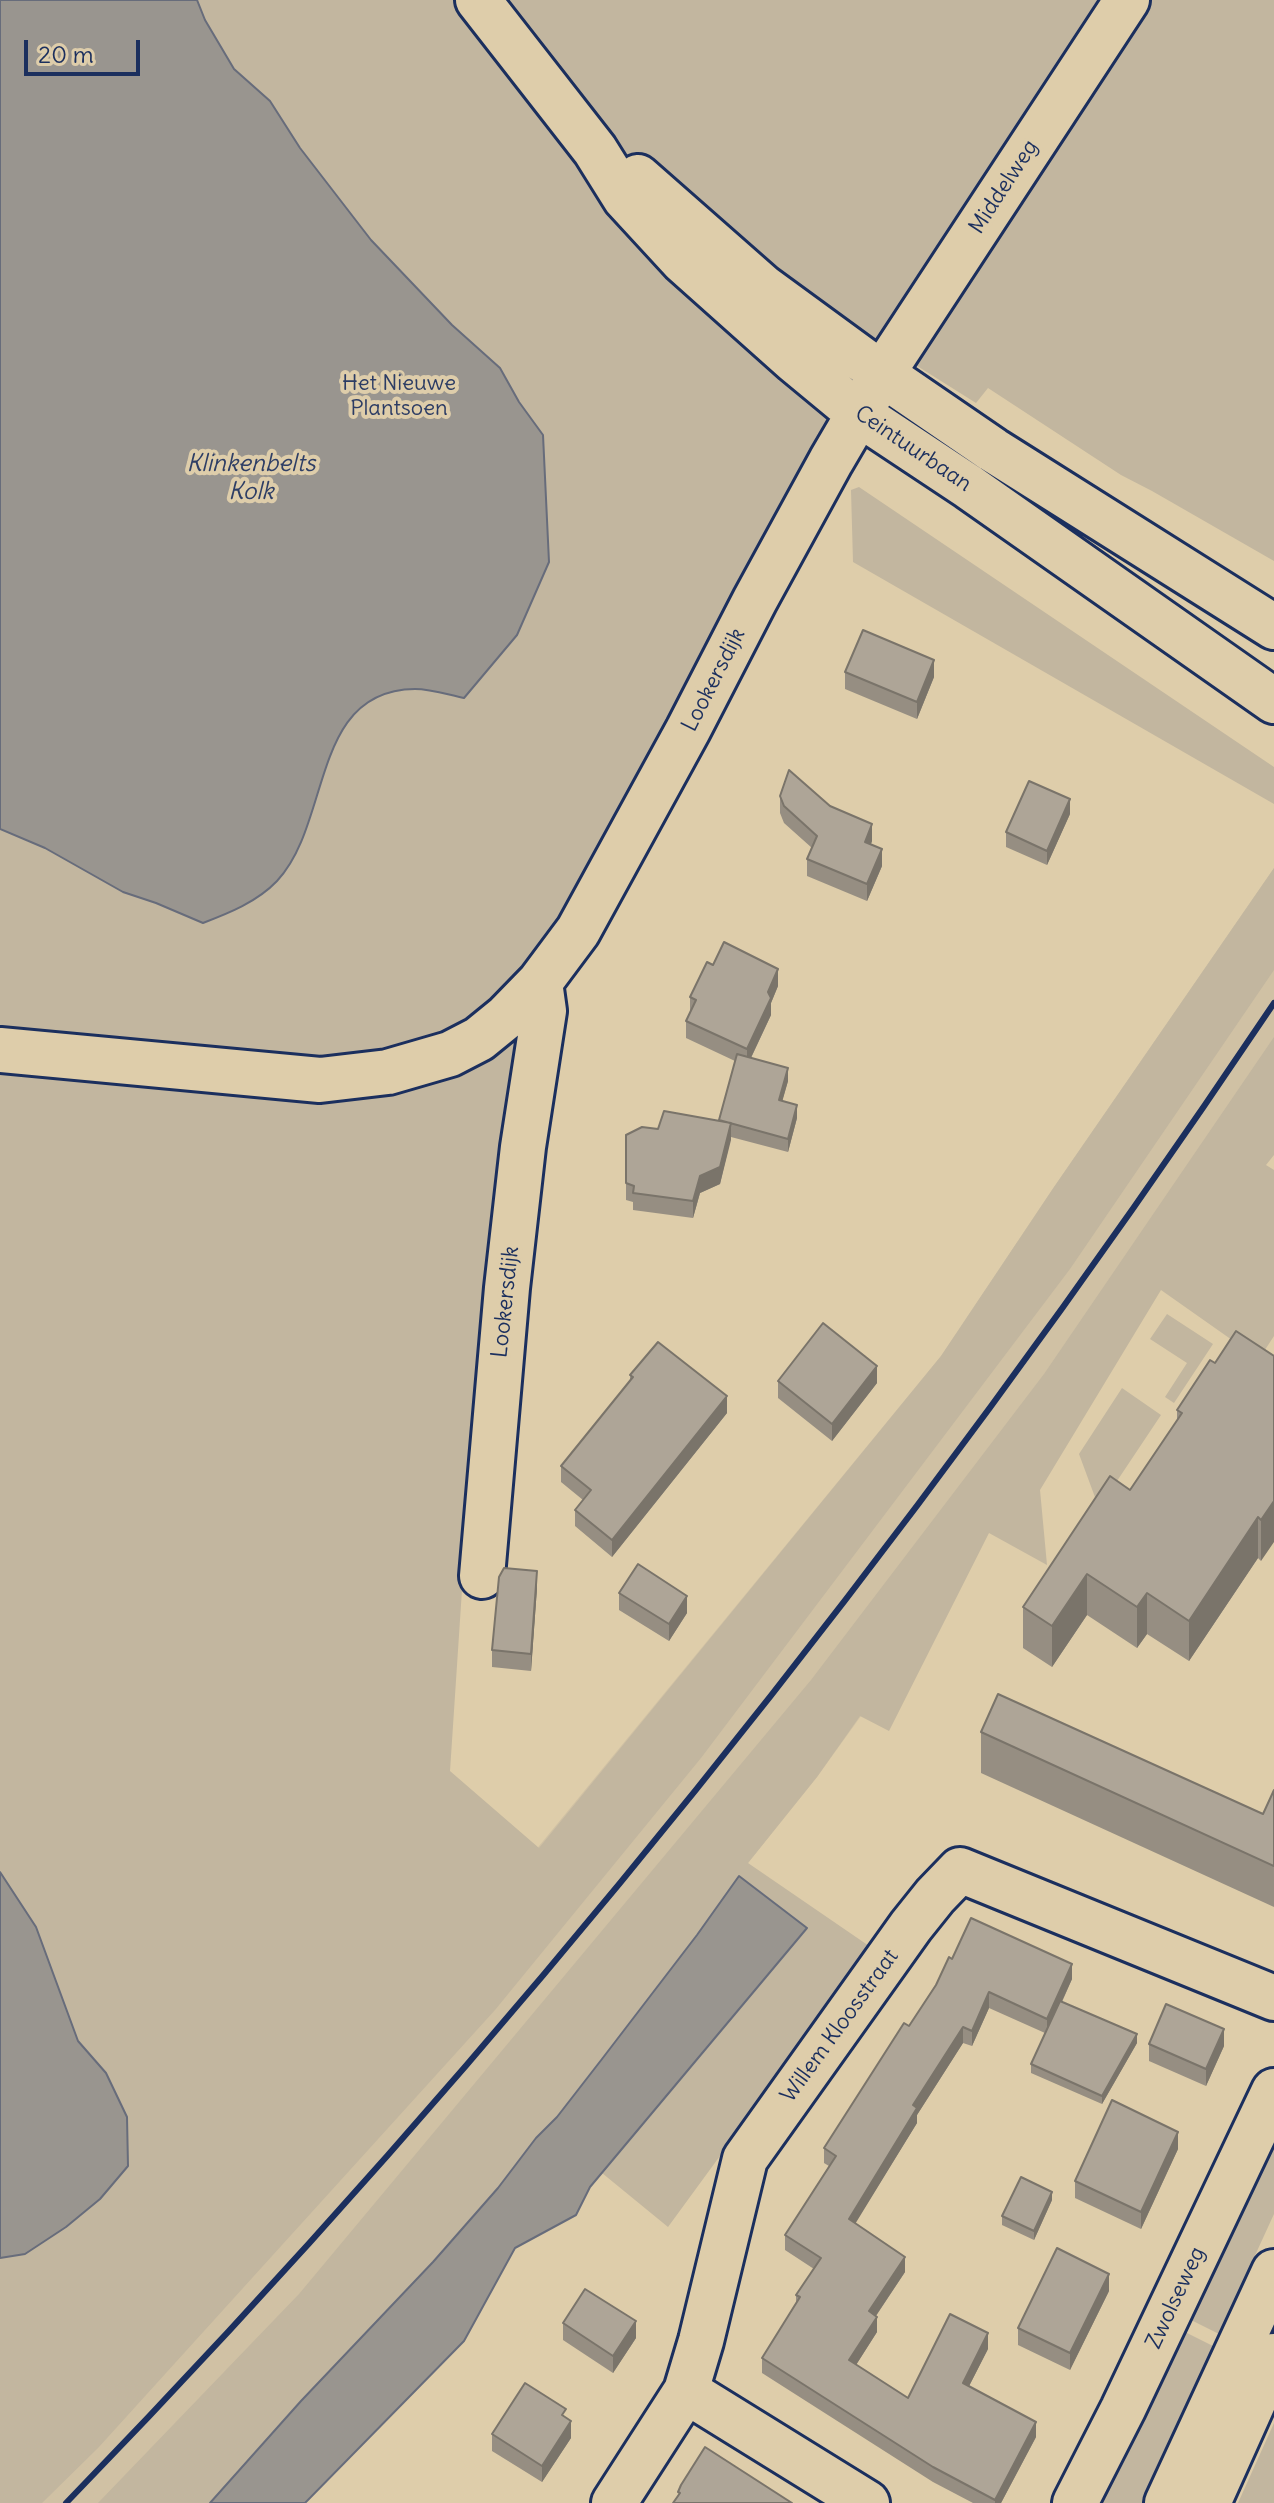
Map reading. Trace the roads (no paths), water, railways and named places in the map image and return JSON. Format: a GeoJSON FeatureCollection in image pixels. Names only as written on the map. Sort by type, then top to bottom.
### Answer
{"type":"FeatureCollection","features":[{"type":"Feature","properties":{"kind":"street","name":"Ceintuurbaan"},"geometry":{"type":"LineString","coordinates":[[478,0],[595,150],[625,198],[683,261],[859,414],[969,487],[1274,701]]}},
{"type":"Feature","properties":{"kind":"street","name":"Middelweg"},"geometry":{"type":"LineString","coordinates":[[882,374],[1127,0]]}},
{"type":"Feature","properties":{"kind":"street","name":"Ceintuurbaan"},"geometry":{"type":"LineString","coordinates":[[595,150],[643,180],[763,287],[882,374],[993,450],[1274,627]]}},
{"type":"Feature","properties":{"kind":"street","name":"Lookersdijk"},"geometry":{"type":"LineString","coordinates":[[0,1050],[320,1080],[359,1077],[415,1066],[450,1054],[479,1039],[540,982],[578,931],[770,572],[882,374]]}},
{"type":"Feature","properties":{"kind":"street","name":"Lookersdijk"},"geometry":{"type":"LineString","coordinates":[[482,1576],[507,1288],[523,1147],[544,1011],[540,982]]}},
{"type":"Feature","properties":{"kind":"street","name":"Willem Kloosstraat"},"geometry":{"type":"LineString","coordinates":[[614,2503],[686,2391],[745,2159],[911,1926],[960,1870],[1274,1998]]}},
{"type":"Feature","properties":{"kind":"street","name":"Zwolseweg"},"geometry":{"type":"LineString","coordinates":[[1075,2503],[1274,2091]]}},
{"type":"Feature","properties":{"kind":"street"},"geometry":{"type":"LineString","coordinates":[[1167,2503],[1274,2272]]}},
{"type":"Feature","properties":{"kind":"street"},"geometry":{"type":"LineString","coordinates":[[1208,2503],[1274,2356]]}},
{"type":"Feature","properties":{"kind":"street"},"geometry":{"type":"LineString","coordinates":[[686,2391],[867,2503]]}},
{"type":"Feature","properties":{"kind":"water","name":"Klinkenbelts Kolk"},"geometry":{"type":"Polygon","coordinates":[[[0,0],[197,0],[205,20],[234,69],[270,101],[300,148],[371,240],[452,325],[500,368],[543,435],[549,562],[517,635],[464,698],[415,689],[381,695],[357,711],[340,735],[327,764],[307,827],[294,856],[277,881],[252,901],[203,923],[123,892],[45,848],[0,829],[0,0]]]}},
{"type":"Feature","properties":{"kind":"water"},"geometry":{"type":"Polygon","coordinates":[[[0,1872],[36,1927],[78,2041],[106,2073],[127,2117],[128,2166],[100,2199],[66,2227],[25,2254],[0,2258],[0,1872]]]}},
{"type":"Feature","properties":{"kind":"water"},"geometry":{"type":"Polygon","coordinates":[[[739,1876],[807,1928],[590,2187],[576,2215],[515,2248],[464,2341],[305,2503],[210,2503],[498,2188],[602,2059],[739,1876]]]}},
{"type":"Feature","properties":{"kind":"railway"},"geometry":{"type":"LineString","coordinates":[[66,2503],[232,2328],[393,2149],[551,1966],[704,1780],[853,1590],[997,1398],[1138,1202],[1274,1003]]}},
{"type":"Feature","properties":{"kind":"park label","name":"Het Nieuwe Plantsoen"},"geometry":{"type":"Point","coordinates":[399,396]}}]}
